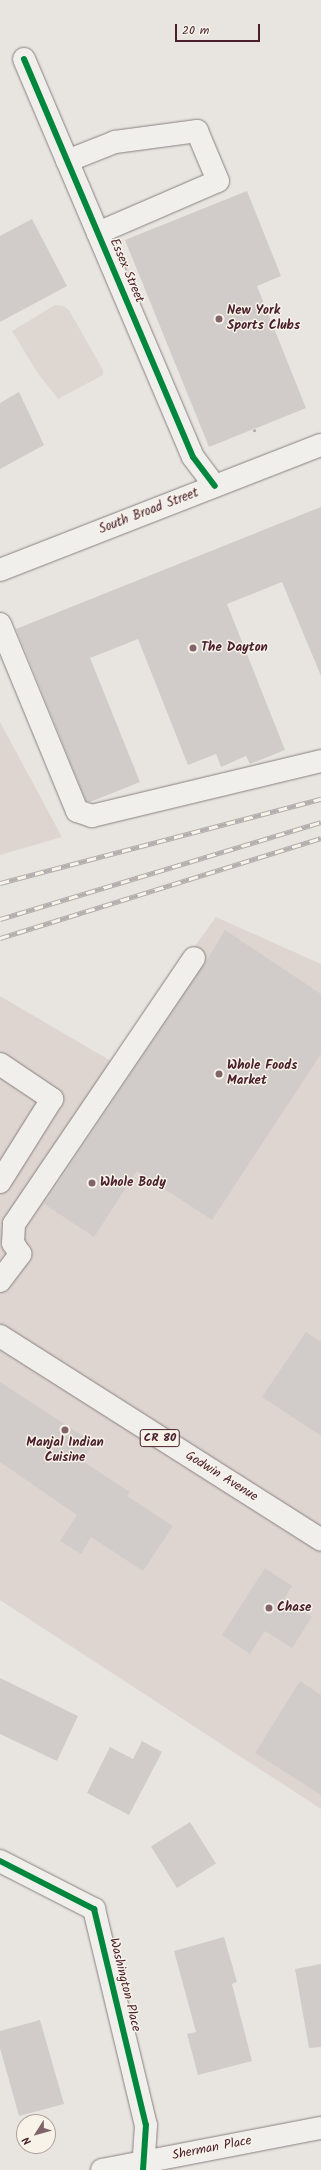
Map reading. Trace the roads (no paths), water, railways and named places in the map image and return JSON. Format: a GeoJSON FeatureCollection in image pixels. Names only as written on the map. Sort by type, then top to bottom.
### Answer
{"type":"FeatureCollection","features":[{"type":"Feature","properties":{"kind":"street","name":"Essex Street"},"geometry":{"type":"LineString","coordinates":[[24,59],[193,457],[215,486]]}},
{"type":"Feature","properties":{"kind":"street"},"geometry":{"type":"LineString","coordinates":[[67,160],[114,142],[197,130],[218,181],[98,233]]}},
{"type":"Feature","properties":{"kind":"street","name":"South Broad Street"},"geometry":{"type":"LineString","coordinates":[[0,570],[321,445]]}},
{"type":"Feature","properties":{"kind":"street"},"geometry":{"type":"LineString","coordinates":[[0,624],[77,811],[92,816],[321,761]]}},
{"type":"Feature","properties":{"kind":"street"},"geometry":{"type":"LineString","coordinates":[[0,1281],[20,1254],[13,1243],[14,1224],[194,958]]}},
{"type":"Feature","properties":{"kind":"street"},"geometry":{"type":"LineString","coordinates":[[0,1064],[52,1099],[0,1182]]}},
{"type":"Feature","properties":{"kind":"street","name":"Godwin Avenue"},"geometry":{"type":"LineString","coordinates":[[0,1336],[321,1540]]}},
{"type":"Feature","properties":{"kind":"street","name":"Washington Place"},"geometry":{"type":"LineString","coordinates":[[0,1861],[94,1909],[146,2125],[144,2166]]}},
{"type":"Feature","properties":{"kind":"street","name":"Sherman Place"},"geometry":{"type":"LineString","coordinates":[[102,2170],[144,2166],[321,2128]]}},
{"type":"Feature","properties":{"kind":"railway"},"geometry":{"type":"LineString","coordinates":[[0,883],[321,799]]}},
{"type":"Feature","properties":{"kind":"railway"},"geometry":{"type":"LineString","coordinates":[[0,919],[321,822]]}},
{"type":"Feature","properties":{"kind":"railway"},"geometry":{"type":"LineString","coordinates":[[0,938],[321,838]]}},
{"type":"Feature","properties":{"kind":"place","name":"New York Sports Clubs"},"geometry":{"type":"Point","coordinates":[219,319]}},
{"type":"Feature","properties":{"kind":"place","name":"The Dayton"},"geometry":{"type":"Point","coordinates":[193,648]}},
{"type":"Feature","properties":{"kind":"place","name":"Whole Foods Market"},"geometry":{"type":"Point","coordinates":[219,1074]}},
{"type":"Feature","properties":{"kind":"place","name":"Whole Body"},"geometry":{"type":"Point","coordinates":[92,1183]}},
{"type":"Feature","properties":{"kind":"place","name":"Manjal Indian Cuisine"},"geometry":{"type":"Point","coordinates":[65,1430]}},
{"type":"Feature","properties":{"kind":"place","name":"Chase"},"geometry":{"type":"Point","coordinates":[269,1608]}}]}
